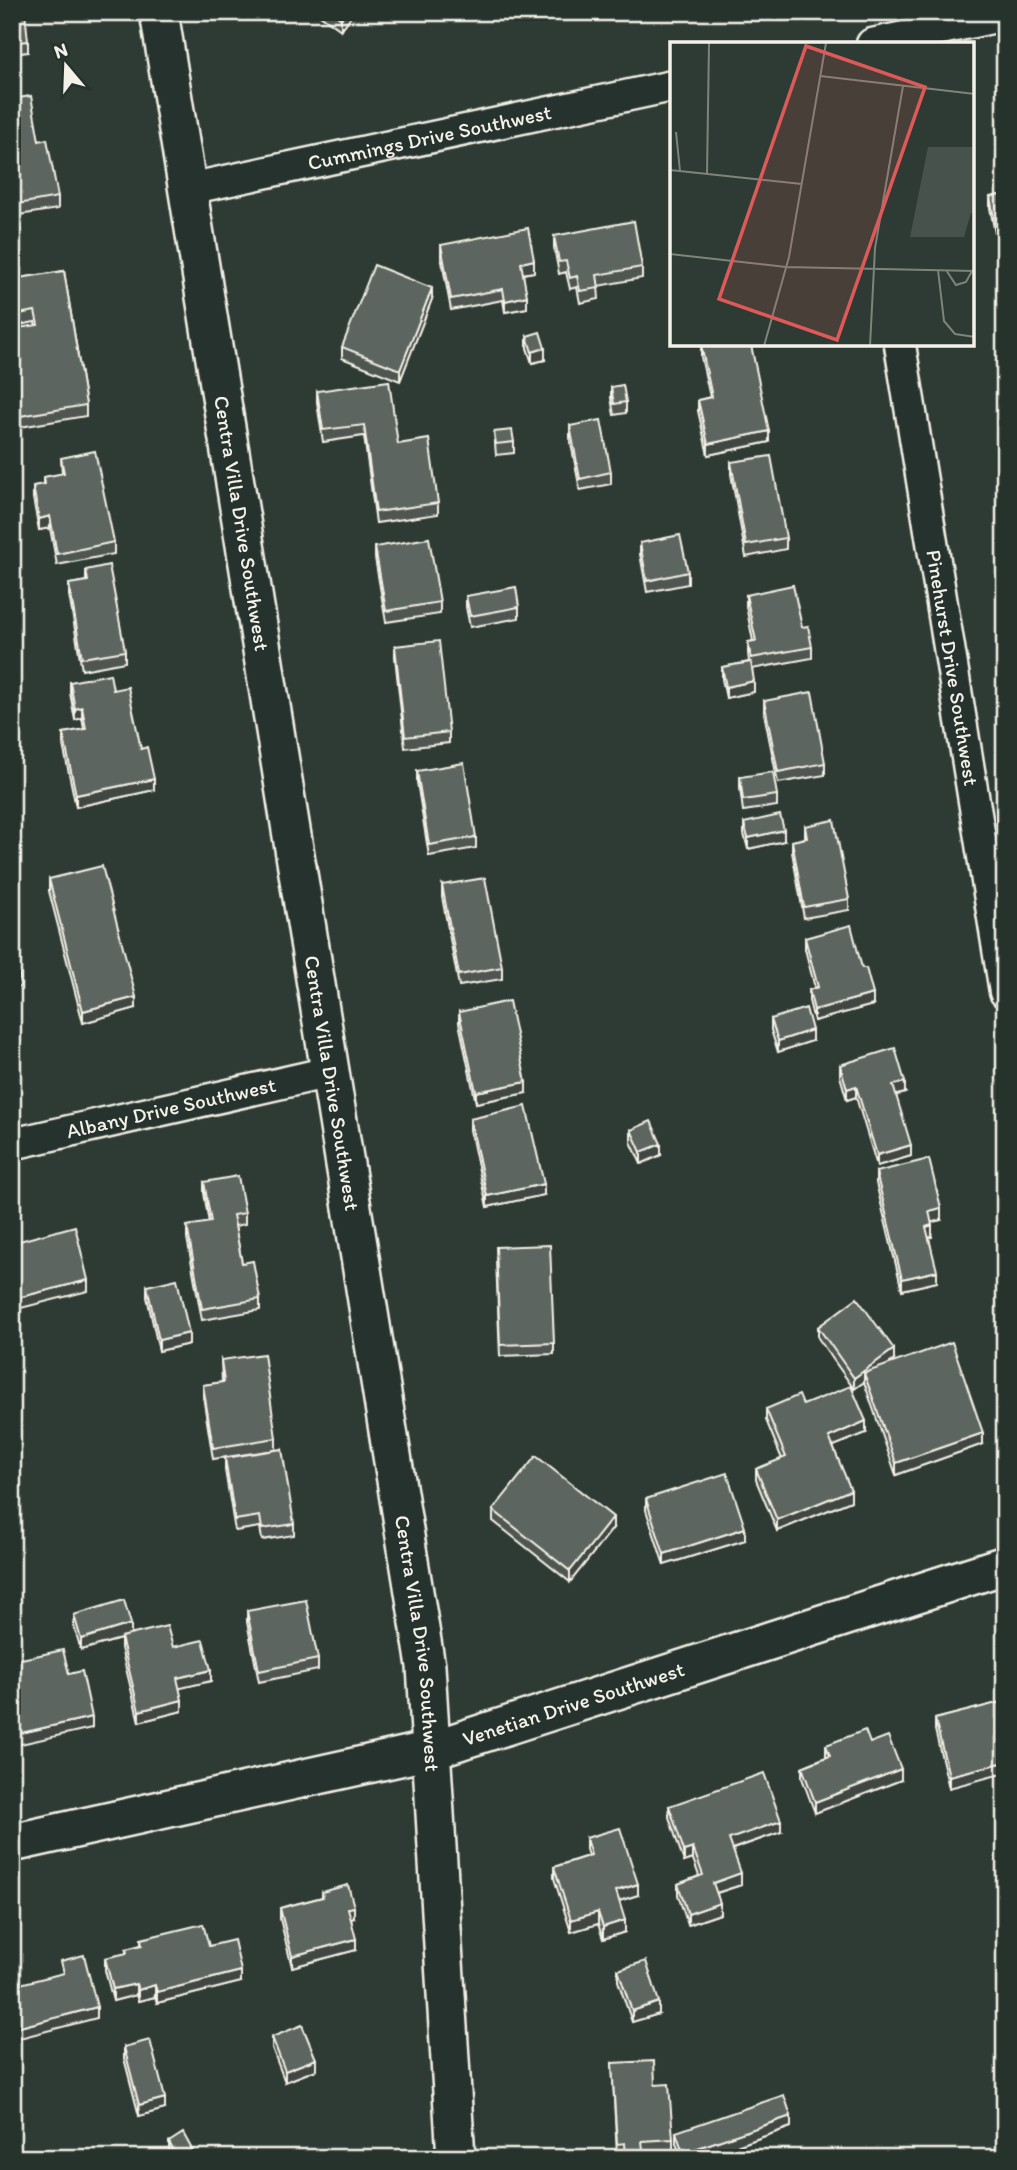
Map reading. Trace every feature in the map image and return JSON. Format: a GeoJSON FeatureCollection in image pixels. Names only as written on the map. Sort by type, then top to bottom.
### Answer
{"type":"FeatureCollection","features":[{"type":"Feature","properties":{"kind":"street","name":"Centra Villa Drive Southwest"},"geometry":{"type":"LineString","coordinates":[[159,12],[426,1666],[456,2158]]}},
{"type":"Feature","properties":{"kind":"street"},"geometry":{"type":"LineString","coordinates":[[881,42],[1005,15]]}},
{"type":"Feature","properties":{"kind":"street","name":"Cummings Drive Southwest"},"geometry":{"type":"LineString","coordinates":[[188,189],[670,86]]}},
{"type":"Feature","properties":{"kind":"street","name":"Pinehurst Drive Southwest"},"geometry":{"type":"LineString","coordinates":[[900,346],[1005,992]]}},
{"type":"Feature","properties":{"kind":"street","name":"Albany Drive Southwest"},"geometry":{"type":"LineString","coordinates":[[12,1144],[330,1072]]}},
{"type":"Feature","properties":{"kind":"street","name":"Venetian Drive Southwest"},"geometry":{"type":"LineString","coordinates":[[12,1843],[431,1750],[1005,1565]]}},
{"type":"Feature","properties":{"kind":"building"},"geometry":{"type":"Polygon","coordinates":[[[12,12],[25,12],[28,41],[12,43],[12,12]]]}},
{"type":"Feature","properties":{"kind":"building"},"geometry":{"type":"Polygon","coordinates":[[[332,12],[345,12],[341,19],[332,12]]]}},
{"type":"Feature","properties":{"kind":"building"},"geometry":{"type":"Polygon","coordinates":[[[31,96],[39,141],[47,139],[58,197],[12,205],[12,99],[31,96]]]}},
{"type":"Feature","properties":{"kind":"building"},"geometry":{"type":"Polygon","coordinates":[[[1005,194],[1005,273],[990,197],[1005,194]]]}},
{"type":"Feature","properties":{"kind":"building"},"geometry":{"type":"Polygon","coordinates":[[[634,221],[642,267],[597,275],[599,288],[580,291],[577,276],[570,278],[566,261],[559,262],[554,236],[634,221]]]}},
{"type":"Feature","properties":{"kind":"building"},"geometry":{"type":"Polygon","coordinates":[[[528,228],[534,260],[521,263],[527,296],[505,301],[503,289],[451,299],[441,245],[528,228]]]}},
{"type":"Feature","properties":{"kind":"building"},"geometry":{"type":"Polygon","coordinates":[[[374,265],[432,288],[400,370],[342,347],[374,265]]]}},
{"type":"Feature","properties":{"kind":"building"},"geometry":{"type":"Polygon","coordinates":[[[64,271],[86,405],[20,416],[12,369],[12,329],[38,325],[35,311],[19,314],[13,279],[64,271]]]}},
{"type":"Feature","properties":{"kind":"building"},"geometry":{"type":"Polygon","coordinates":[[[540,332],[545,348],[532,352],[527,336],[540,332]]]}},
{"type":"Feature","properties":{"kind":"building"},"geometry":{"type":"Polygon","coordinates":[[[701,346],[751,346],[769,431],[708,444],[698,400],[712,397],[701,346]]]}},
{"type":"Feature","properties":{"kind":"building"},"geometry":{"type":"Polygon","coordinates":[[[389,381],[398,444],[429,439],[438,503],[376,512],[364,425],[323,430],[317,391],[389,381]]]}},
{"type":"Feature","properties":{"kind":"building"},"geometry":{"type":"Polygon","coordinates":[[[623,385],[626,402],[614,404],[611,387],[623,385]]]}},
{"type":"Feature","properties":{"kind":"building"},"geometry":{"type":"Polygon","coordinates":[[[601,420],[611,472],[580,479],[570,426],[601,420]]]}},
{"type":"Feature","properties":{"kind":"building"},"geometry":{"type":"Polygon","coordinates":[[[512,430],[514,442],[496,444],[494,432],[512,430]]]}},
{"type":"Feature","properties":{"kind":"building"},"geometry":{"type":"Polygon","coordinates":[[[95,451],[114,542],[57,554],[50,516],[39,519],[33,486],[45,484],[44,477],[64,473],[61,458],[95,451]]]}},
{"type":"Feature","properties":{"kind":"building"},"geometry":{"type":"Polygon","coordinates":[[[771,456],[786,538],[746,545],[731,462],[771,456]]]}},
{"type":"Feature","properties":{"kind":"building"},"geometry":{"type":"Polygon","coordinates":[[[680,535],[688,572],[647,581],[640,543],[680,535]]]}},
{"type":"Feature","properties":{"kind":"building"},"geometry":{"type":"Polygon","coordinates":[[[429,538],[440,602],[386,611],[375,547],[429,538]]]}},
{"type":"Feature","properties":{"kind":"building"},"geometry":{"type":"Polygon","coordinates":[[[109,565],[125,651],[82,658],[69,584],[88,581],[86,570],[109,565]]]}},
{"type":"Feature","properties":{"kind":"building"},"geometry":{"type":"Polygon","coordinates":[[[793,585],[802,627],[808,626],[812,647],[751,658],[748,642],[756,641],[746,595],[793,585]]]}},
{"type":"Feature","properties":{"kind":"building"},"geometry":{"type":"Polygon","coordinates":[[[516,587],[519,607],[470,616],[466,596],[516,587]]]}},
{"type":"Feature","properties":{"kind":"building"},"geometry":{"type":"Polygon","coordinates":[[[439,641],[449,732],[405,737],[395,646],[439,641]]]}},
{"type":"Feature","properties":{"kind":"building"},"geometry":{"type":"Polygon","coordinates":[[[751,662],[754,681],[726,687],[722,667],[751,662]]]}},
{"type":"Feature","properties":{"kind":"building"},"geometry":{"type":"Polygon","coordinates":[[[110,674],[113,690],[128,687],[141,749],[147,747],[154,779],[76,795],[63,733],[86,729],[82,707],[75,709],[70,682],[110,674]]]}},
{"type":"Feature","properties":{"kind":"building"},"geometry":{"type":"Polygon","coordinates":[[[812,692],[825,763],[778,772],[764,701],[812,692]]]}},
{"type":"Feature","properties":{"kind":"building"},"geometry":{"type":"Polygon","coordinates":[[[464,763],[476,837],[429,845],[417,771],[464,763]]]}},
{"type":"Feature","properties":{"kind":"building"},"geometry":{"type":"Polygon","coordinates":[[[773,772],[777,795],[743,800],[740,777],[773,772]]]}},
{"type":"Feature","properties":{"kind":"building"},"geometry":{"type":"Polygon","coordinates":[[[780,815],[784,830],[748,838],[744,823],[780,815]]]}},
{"type":"Feature","properties":{"kind":"building"},"geometry":{"type":"Polygon","coordinates":[[[834,820],[849,899],[804,907],[792,841],[807,838],[805,826],[834,820]]]}},
{"type":"Feature","properties":{"kind":"building"},"geometry":{"type":"Polygon","coordinates":[[[102,866],[136,997],[83,1011],[49,879],[102,866]]]}},
{"type":"Feature","properties":{"kind":"building"},"geometry":{"type":"Polygon","coordinates":[[[485,878],[502,967],[459,975],[442,885],[485,878]]]}},
{"type":"Feature","properties":{"kind":"building"},"geometry":{"type":"Polygon","coordinates":[[[851,925],[862,968],[866,968],[873,994],[814,1010],[809,990],[818,987],[805,938],[851,925]]]}},
{"type":"Feature","properties":{"kind":"building"},"geometry":{"type":"Polygon","coordinates":[[[12,954],[20,976],[12,979],[12,954]]]}},
{"type":"Feature","properties":{"kind":"building"},"geometry":{"type":"Polygon","coordinates":[[[509,1001],[526,1082],[476,1092],[459,1012],[509,1001]]]}},
{"type":"Feature","properties":{"kind":"building"},"geometry":{"type":"Polygon","coordinates":[[[806,1008],[812,1030],[778,1041],[771,1019],[806,1008]]]}},
{"type":"Feature","properties":{"kind":"building"},"geometry":{"type":"Polygon","coordinates":[[[895,1048],[905,1082],[893,1085],[911,1145],[877,1155],[856,1086],[847,1089],[840,1065],[895,1048]]]}},
{"type":"Feature","properties":{"kind":"building"},"geometry":{"type":"Polygon","coordinates":[[[526,1106],[544,1184],[487,1196],[470,1119],[526,1106]]]}},
{"type":"Feature","properties":{"kind":"building"},"geometry":{"type":"Polygon","coordinates":[[[651,1121],[661,1144],[641,1152],[631,1130],[651,1121]]]}},
{"type":"Feature","properties":{"kind":"building"},"geometry":{"type":"Polygon","coordinates":[[[929,1159],[941,1208],[929,1211],[932,1225],[926,1227],[937,1271],[902,1279],[876,1172],[929,1159]]]}},
{"type":"Feature","properties":{"kind":"building"},"geometry":{"type":"Polygon","coordinates":[[[238,1176],[245,1213],[233,1215],[242,1263],[253,1261],[260,1299],[202,1309],[187,1226],[211,1222],[204,1182],[238,1176]]]}},
{"type":"Feature","properties":{"kind":"building"},"geometry":{"type":"Polygon","coordinates":[[[75,1226],[88,1280],[13,1299],[12,1243],[75,1226]]]}},
{"type":"Feature","properties":{"kind":"building"},"geometry":{"type":"Polygon","coordinates":[[[550,1245],[554,1343],[500,1345],[496,1247],[550,1245]]]}},
{"type":"Feature","properties":{"kind":"building"},"geometry":{"type":"Polygon","coordinates":[[[177,1279],[189,1333],[159,1340],[147,1286],[177,1279]]]}},
{"type":"Feature","properties":{"kind":"building"},"geometry":{"type":"Polygon","coordinates":[[[857,1298],[894,1349],[854,1378],[818,1327],[857,1298]]]}},
{"type":"Feature","properties":{"kind":"building"},"geometry":{"type":"Polygon","coordinates":[[[952,1342],[983,1433],[896,1463],[864,1373],[952,1342]]]}},
{"type":"Feature","properties":{"kind":"building"},"geometry":{"type":"Polygon","coordinates":[[[264,1354],[276,1438],[213,1448],[203,1385],[224,1382],[221,1360],[264,1354]]]}},
{"type":"Feature","properties":{"kind":"building"},"geometry":{"type":"Polygon","coordinates":[[[851,1386],[866,1421],[829,1437],[851,1490],[777,1520],[756,1469],[786,1457],[766,1409],[799,1395],[803,1405],[851,1386]]]}},
{"type":"Feature","properties":{"kind":"building"},"geometry":{"type":"Polygon","coordinates":[[[282,1449],[294,1524],[262,1529],[260,1516],[235,1520],[225,1458],[282,1449]]]}},
{"type":"Feature","properties":{"kind":"building"},"geometry":{"type":"Polygon","coordinates":[[[536,1456],[613,1517],[570,1571],[493,1510],[536,1456]]]}},
{"type":"Feature","properties":{"kind":"building"},"geometry":{"type":"Polygon","coordinates":[[[727,1473],[745,1528],[664,1554],[646,1499],[727,1473]]]}},
{"type":"Feature","properties":{"kind":"building"},"geometry":{"type":"Polygon","coordinates":[[[124,1600],[131,1624],[81,1639],[74,1615],[124,1600]]]}},
{"type":"Feature","properties":{"kind":"building"},"geometry":{"type":"Polygon","coordinates":[[[306,1600],[318,1659],[259,1671],[247,1611],[306,1600]]]}},
{"type":"Feature","properties":{"kind":"building"},"geometry":{"type":"Polygon","coordinates":[[[167,1626],[173,1647],[203,1640],[211,1670],[177,1678],[182,1700],[139,1711],[121,1637],[167,1626]]]}},
{"type":"Feature","properties":{"kind":"building"},"geometry":{"type":"Polygon","coordinates":[[[63,1650],[69,1674],[82,1671],[92,1717],[12,1735],[12,1661],[63,1650]]]}},
{"type":"Feature","properties":{"kind":"building"},"geometry":{"type":"Polygon","coordinates":[[[1005,1701],[1005,1762],[949,1776],[935,1719],[1005,1701]]]}},
{"type":"Feature","properties":{"kind":"building"},"geometry":{"type":"Polygon","coordinates":[[[865,1730],[870,1743],[888,1736],[901,1769],[815,1802],[802,1767],[830,1756],[826,1745],[865,1730]]]}},
{"type":"Feature","properties":{"kind":"building"},"geometry":{"type":"Polygon","coordinates":[[[764,1773],[781,1821],[729,1839],[741,1873],[713,1883],[720,1903],[688,1914],[678,1884],[703,1875],[693,1848],[684,1851],[669,1806],[764,1773]]]}},
{"type":"Feature","properties":{"kind":"building"},"geometry":{"type":"Polygon","coordinates":[[[620,1828],[638,1884],[616,1891],[625,1920],[603,1927],[598,1912],[571,1920],[554,1867],[591,1855],[586,1838],[620,1828]]]}},
{"type":"Feature","properties":{"kind":"building"},"geometry":{"type":"Polygon","coordinates":[[[348,1885],[354,1907],[348,1908],[356,1939],[292,1956],[280,1908],[323,1897],[322,1892],[348,1885]]]}},
{"type":"Feature","properties":{"kind":"building"},"geometry":{"type":"Polygon","coordinates":[[[203,1924],[209,1946],[234,1940],[241,1971],[157,1992],[155,1985],[138,1990],[136,1984],[113,1989],[105,1958],[127,1953],[126,1949],[142,1945],[141,1939],[203,1924]]]}},
{"type":"Feature","properties":{"kind":"building"},"geometry":{"type":"Polygon","coordinates":[[[84,1955],[97,2007],[12,2029],[12,1986],[64,1973],[61,1961],[84,1955]]]}},
{"type":"Feature","properties":{"kind":"building"},"geometry":{"type":"Polygon","coordinates":[[[646,1961],[659,2002],[632,2011],[618,1970],[646,1961]]]}},
{"type":"Feature","properties":{"kind":"building"},"geometry":{"type":"Polygon","coordinates":[[[302,2025],[316,2059],[285,2071],[272,2037],[302,2025]]]}},
{"type":"Feature","properties":{"kind":"building"},"geometry":{"type":"Polygon","coordinates":[[[150,2040],[165,2098],[139,2105],[124,2047],[150,2040]]]}},
{"type":"Feature","properties":{"kind":"building"},"geometry":{"type":"Polygon","coordinates":[[[654,2061],[655,2085],[669,2084],[673,2139],[642,2141],[644,2158],[626,2158],[625,2143],[617,2144],[612,2063],[654,2061]]]}},
{"type":"Feature","properties":{"kind":"building"},"geometry":{"type":"Polygon","coordinates":[[[784,2095],[791,2116],[683,2153],[676,2132],[784,2095]]]}},
{"type":"Feature","properties":{"kind":"building"},"geometry":{"type":"Polygon","coordinates":[[[183,2133],[194,2153],[185,2158],[177,2158],[169,2142],[183,2133]]]}}]}
